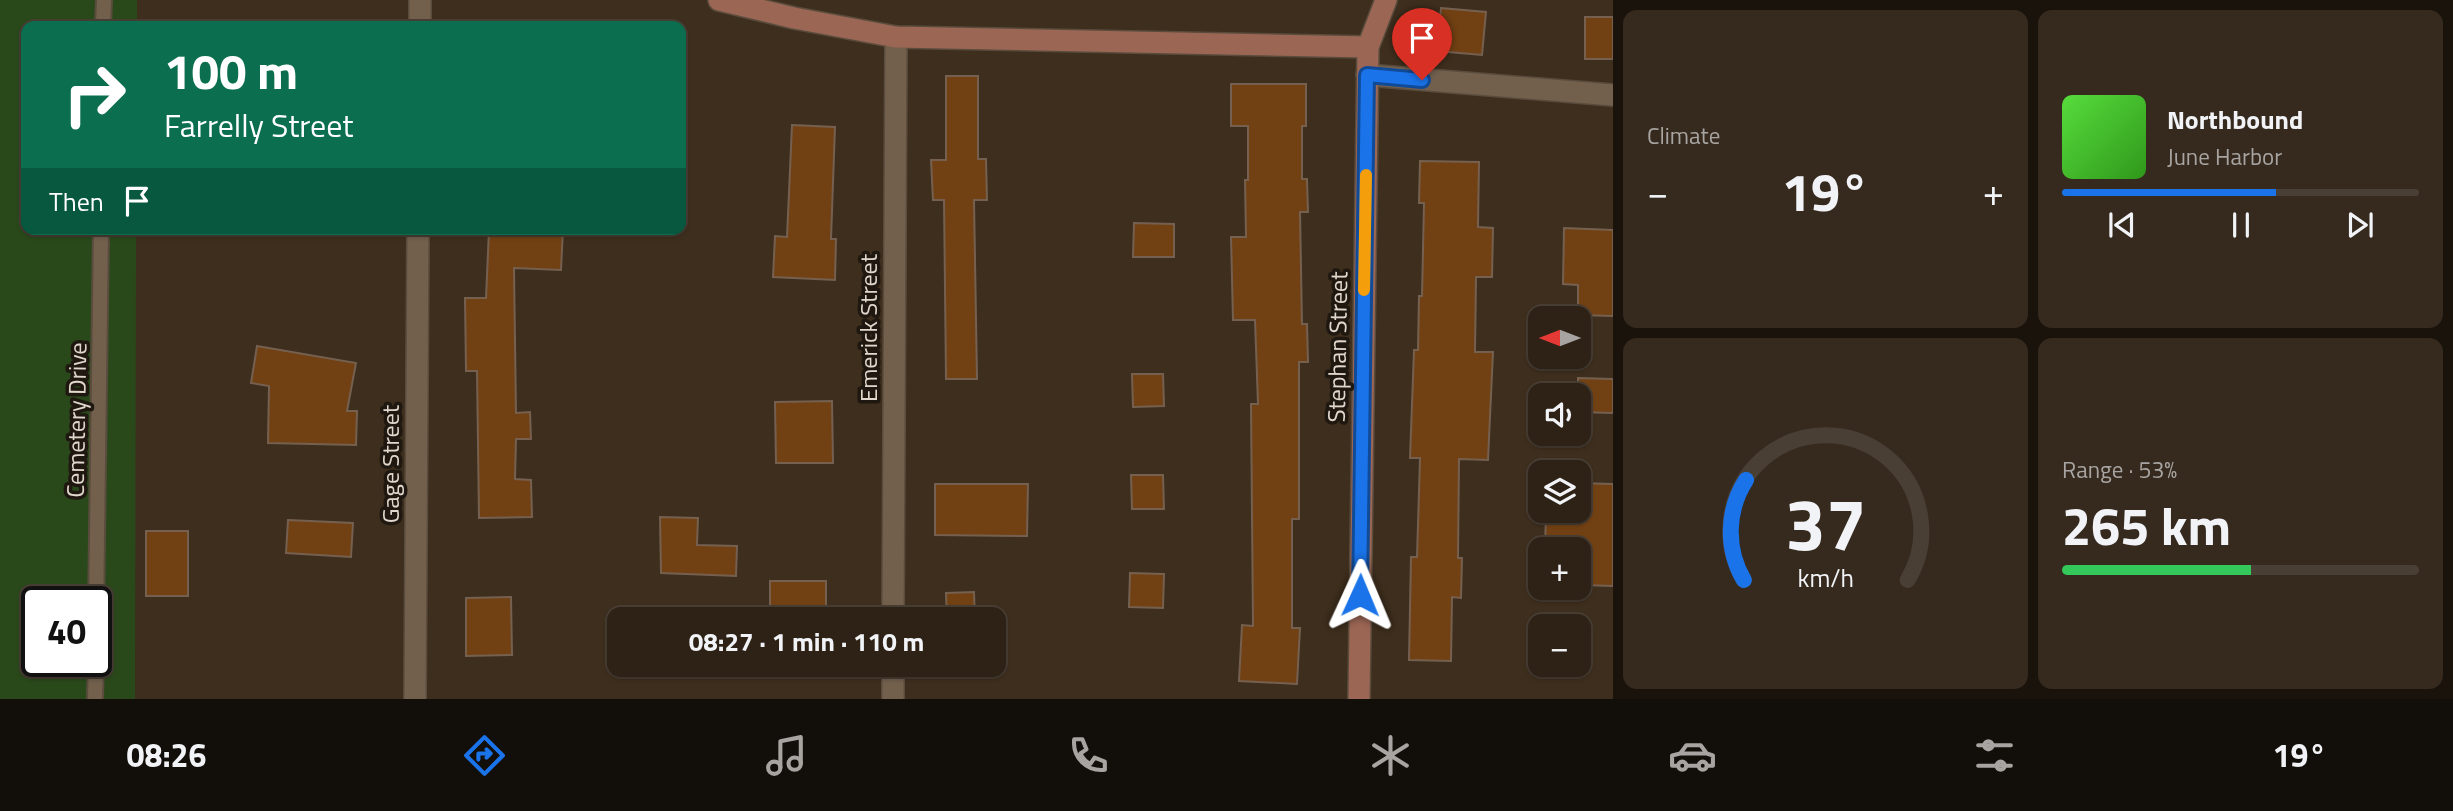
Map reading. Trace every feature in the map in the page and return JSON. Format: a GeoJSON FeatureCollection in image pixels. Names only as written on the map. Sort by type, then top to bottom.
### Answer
{"type":"FeatureCollection","features":[{"type":"Feature","properties":{"kind":"street"},"geometry":{"type":"LineString","coordinates":[[420,0],[420,21]]}},
{"type":"Feature","properties":{"kind":"street"},"geometry":{"type":"LineString","coordinates":[[719,0],[794,18],[896,37],[1368,47]]}},
{"type":"Feature","properties":{"kind":"street","name":"Stephan Street"},"geometry":{"type":"LineString","coordinates":[[1359,699],[1368,47],[1386,0]]}},
{"type":"Feature","properties":{"kind":"street","name":"Emerick Street"},"geometry":{"type":"LineString","coordinates":[[893,607],[896,37]]}},
{"type":"Feature","properties":{"kind":"street"},"geometry":{"type":"LineString","coordinates":[[1367,75],[1613,95]]}},
{"type":"Feature","properties":{"kind":"street","name":"Gage Street"},"geometry":{"type":"LineString","coordinates":[[415,699],[418,235]]}},
{"type":"Feature","properties":{"kind":"street"},"geometry":{"type":"LineString","coordinates":[[893,677],[893,699]]}},
{"type":"Feature","properties":{"kind":"lane"},"geometry":{"type":"LineString","coordinates":[[103,21],[104,0]]}},
{"type":"Feature","properties":{"kind":"lane","name":"Cemetery Drive"},"geometry":{"type":"LineString","coordinates":[[96,586],[101,235]]}},
{"type":"Feature","properties":{"kind":"lane"},"geometry":{"type":"LineString","coordinates":[[95,699],[96,677]]}},
{"type":"Feature","properties":{"kind":"green space"},"geometry":{"type":"Polygon","coordinates":[[[0,0],[137,0],[137,21],[21,21],[21,235],[136,235],[135,699],[0,699],[0,0]]]}},
{"type":"Feature","properties":{"kind":"building"},"geometry":{"type":"Polygon","coordinates":[[[1441,8],[1486,12],[1482,55],[1437,51],[1441,8]]]}},
{"type":"Feature","properties":{"kind":"building"},"geometry":{"type":"Polygon","coordinates":[[[1585,17],[1613,17],[1613,59],[1585,59],[1585,17]]]}},
{"type":"Feature","properties":{"kind":"building"},"geometry":{"type":"Polygon","coordinates":[[[946,76],[978,76],[978,159],[986,159],[987,200],[974,200],[977,379],[946,379],[944,200],[933,200],[931,160],[946,160],[946,76]]]}},
{"type":"Feature","properties":{"kind":"building"},"geometry":{"type":"Polygon","coordinates":[[[1231,84],[1306,84],[1306,126],[1302,126],[1302,179],[1307,179],[1308,212],[1300,212],[1302,324],[1307,324],[1308,362],[1299,362],[1299,519],[1292,519],[1292,628],[1300,628],[1297,684],[1239,681],[1242,625],[1253,626],[1251,404],[1258,404],[1255,320],[1233,320],[1231,237],[1246,237],[1248,126],[1231,126],[1231,84]]]}},
{"type":"Feature","properties":{"kind":"building"},"geometry":{"type":"Polygon","coordinates":[[[792,125],[835,127],[831,239],[836,239],[835,280],[773,277],[775,236],[787,237],[792,125]]]}},
{"type":"Feature","properties":{"kind":"building"},"geometry":{"type":"Polygon","coordinates":[[[1420,161],[1479,162],[1478,227],[1493,228],[1492,277],[1476,277],[1475,352],[1493,352],[1488,460],[1459,459],[1458,558],[1462,558],[1461,598],[1452,597],[1451,661],[1409,660],[1411,557],[1417,557],[1420,458],[1410,458],[1414,350],[1418,350],[1419,296],[1422,296],[1424,203],[1419,203],[1420,161]]]}},
{"type":"Feature","properties":{"kind":"building"},"geometry":{"type":"Polygon","coordinates":[[[1134,223],[1174,224],[1174,257],[1133,257],[1134,223]]]}},
{"type":"Feature","properties":{"kind":"building"},"geometry":{"type":"Polygon","coordinates":[[[1564,228],[1613,230],[1613,316],[1591,315],[1591,306],[1578,306],[1578,285],[1563,284],[1564,228]]]}},
{"type":"Feature","properties":{"kind":"building"},"geometry":{"type":"Polygon","coordinates":[[[489,235],[563,235],[561,270],[514,268],[516,413],[530,412],[531,439],[516,439],[515,479],[531,480],[532,517],[479,518],[477,371],[466,371],[465,298],[486,298],[489,235]]]}},
{"type":"Feature","properties":{"kind":"building"},"geometry":{"type":"Polygon","coordinates":[[[257,346],[356,363],[347,411],[357,411],[356,445],[268,443],[269,386],[251,383],[257,346]]]}},
{"type":"Feature","properties":{"kind":"building"},"geometry":{"type":"Polygon","coordinates":[[[1132,374],[1163,374],[1164,406],[1133,407],[1132,374]]]}},
{"type":"Feature","properties":{"kind":"building"},"geometry":{"type":"Polygon","coordinates":[[[1578,378],[1613,379],[1613,413],[1591,412],[1591,383],[1578,383],[1578,378]]]}},
{"type":"Feature","properties":{"kind":"building"},"geometry":{"type":"Polygon","coordinates":[[[832,401],[833,463],[776,463],[775,402],[832,401]]]}},
{"type":"Feature","properties":{"kind":"building"},"geometry":{"type":"Polygon","coordinates":[[[1131,475],[1163,475],[1164,509],[1132,509],[1131,475]]]}},
{"type":"Feature","properties":{"kind":"building"},"geometry":{"type":"Polygon","coordinates":[[[1591,483],[1613,484],[1613,586],[1591,585],[1591,537],[1545,537],[1546,523],[1591,523],[1591,483]]]}},
{"type":"Feature","properties":{"kind":"building"},"geometry":{"type":"Polygon","coordinates":[[[935,484],[1028,484],[1027,536],[935,535],[935,484]]]}},
{"type":"Feature","properties":{"kind":"building"},"geometry":{"type":"Polygon","coordinates":[[[660,517],[698,518],[697,545],[737,546],[736,576],[661,573],[660,517]]]}},
{"type":"Feature","properties":{"kind":"building"},"geometry":{"type":"Polygon","coordinates":[[[288,520],[353,523],[351,557],[286,553],[288,520]]]}},
{"type":"Feature","properties":{"kind":"building"},"geometry":{"type":"Polygon","coordinates":[[[146,531],[188,531],[188,596],[146,596],[146,531]]]}},
{"type":"Feature","properties":{"kind":"building"},"geometry":{"type":"Polygon","coordinates":[[[1130,573],[1164,574],[1163,608],[1129,607],[1130,573]]]}},
{"type":"Feature","properties":{"kind":"building"},"geometry":{"type":"Polygon","coordinates":[[[770,581],[826,581],[826,607],[770,607],[770,581]]]}},
{"type":"Feature","properties":{"kind":"building"},"geometry":{"type":"Polygon","coordinates":[[[974,592],[975,607],[947,607],[946,593],[974,592]]]}},
{"type":"Feature","properties":{"kind":"building"},"geometry":{"type":"Polygon","coordinates":[[[511,597],[512,655],[466,656],[466,598],[511,597]]]}},
{"type":"Feature","properties":{"kind":"slow traffic"},"geometry":{"type":"LineString","coordinates":[[1364,290],[1366,175]]}},
{"type":"Feature","properties":{"kind":"route"},"geometry":{"type":"LineString","coordinates":[[1360,595],[1367,75],[1422,80]]}}]}
